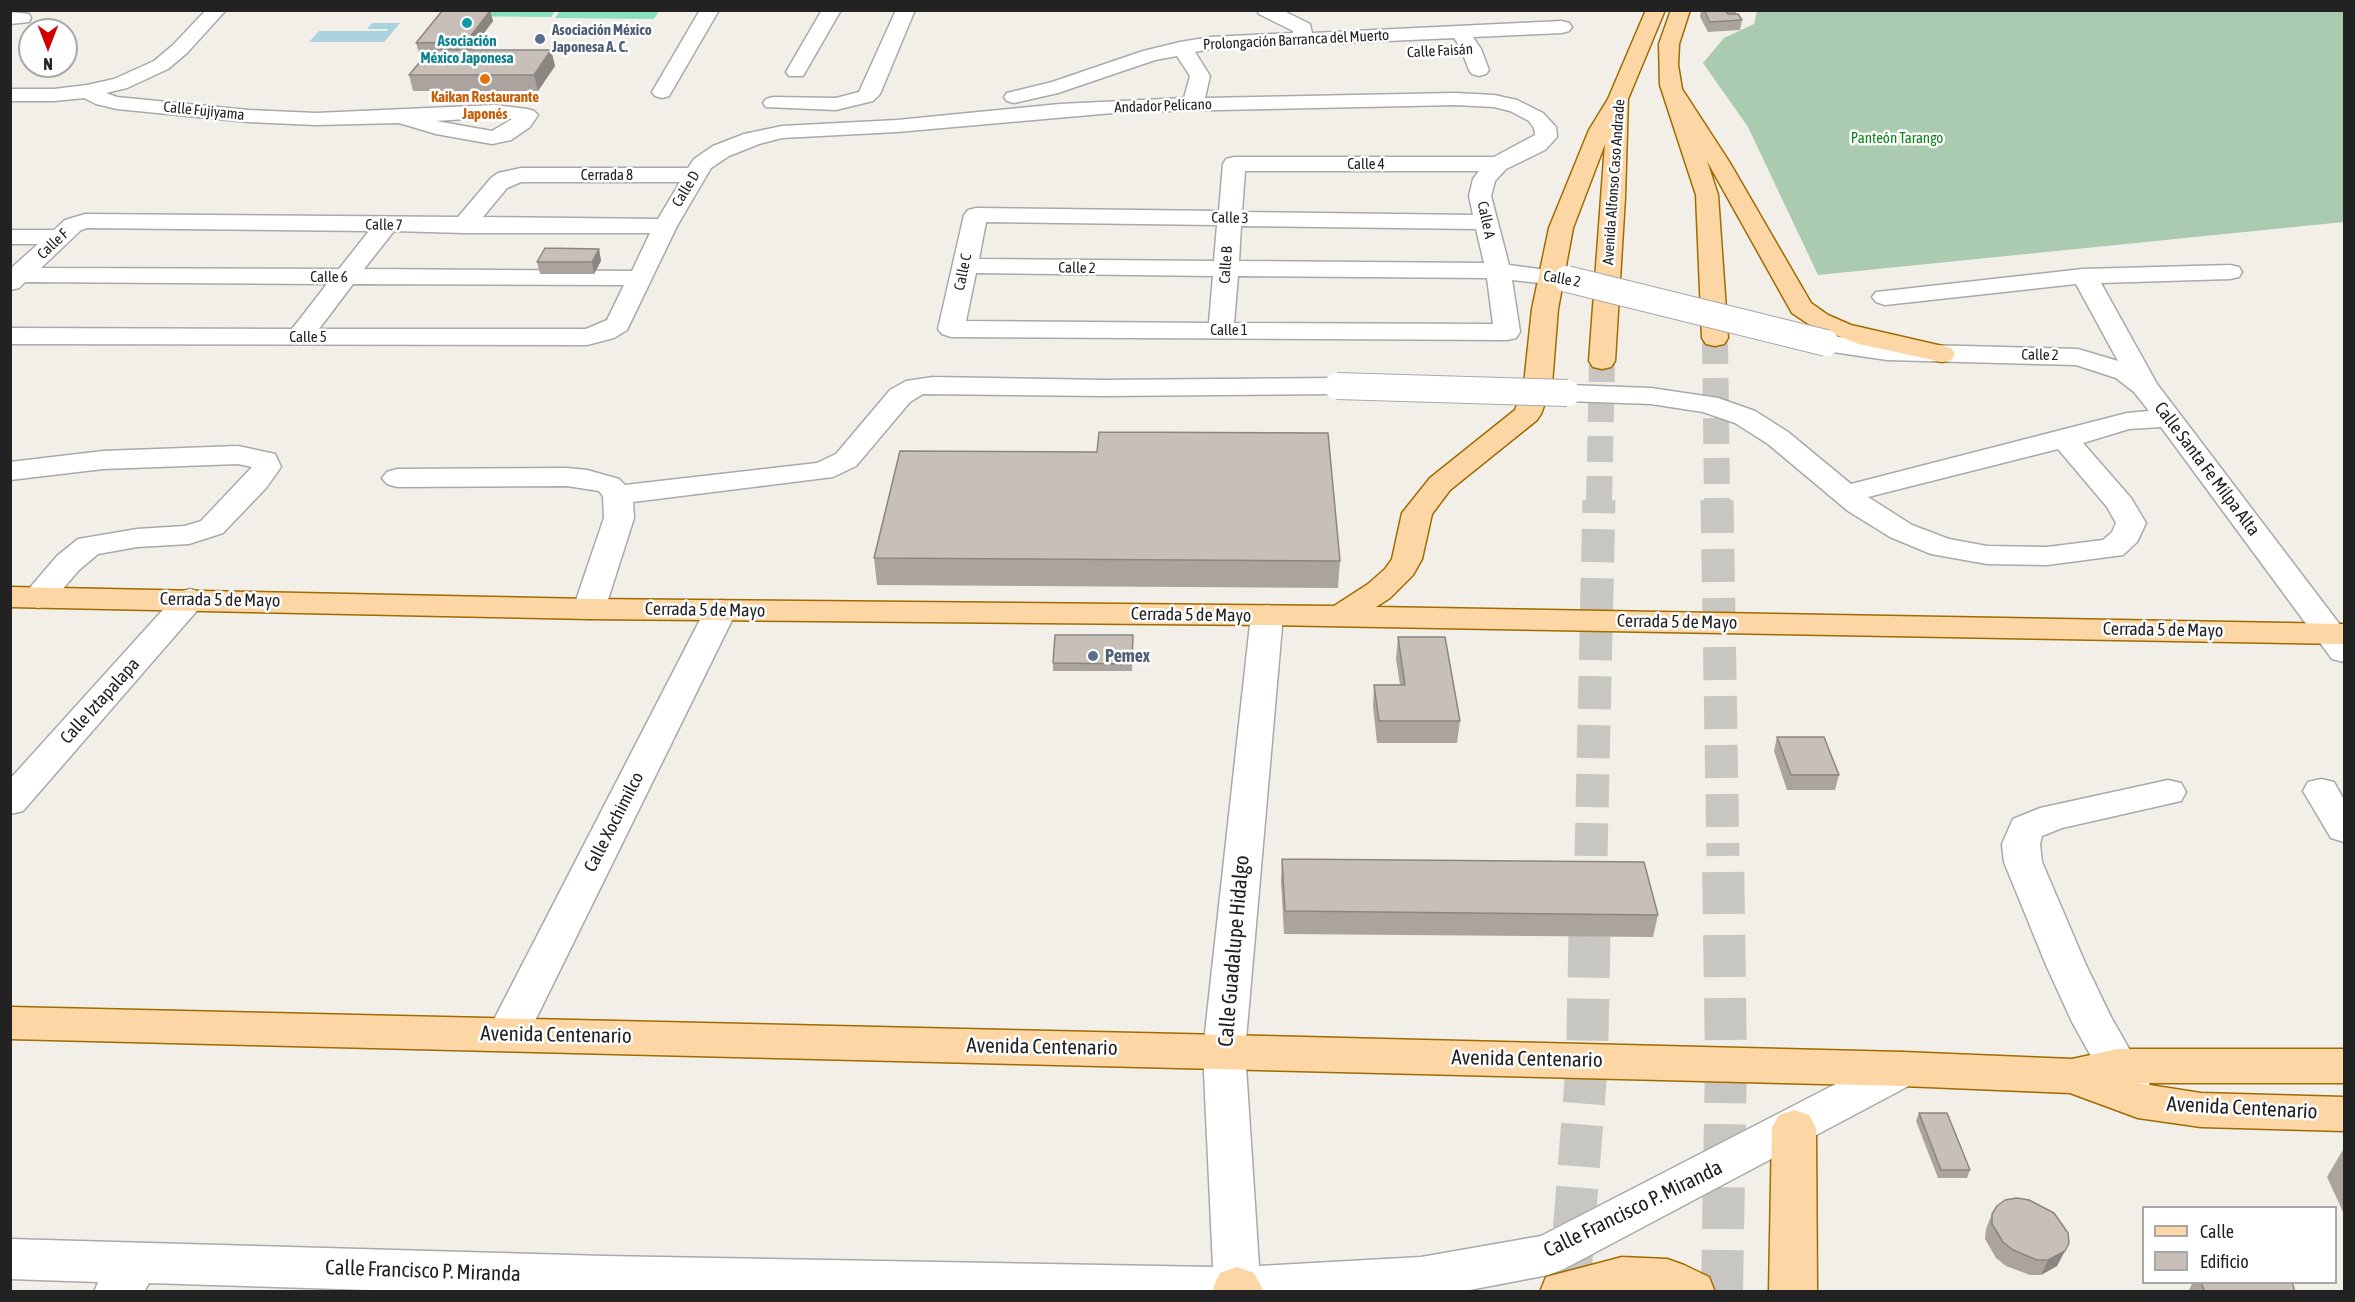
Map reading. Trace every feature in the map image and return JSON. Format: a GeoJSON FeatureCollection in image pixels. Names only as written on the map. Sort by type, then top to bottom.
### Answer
{"type":"FeatureCollection","features":[{"type":"Feature","properties":{"kind":"main road","name":"Avenida Alfonso Caso Andrade"},"geometry":{"type":"LineString","coordinates":[[1602,361],[1614,198],[1618,99],[1656,10]]}},
{"type":"Feature","properties":{"kind":"main road"},"geometry":{"type":"LineString","coordinates":[[1681,10],[1668,44],[1672,89],[1707,195],[1715,338]]}},
{"type":"Feature","properties":{"kind":"main road"},"geometry":{"type":"LineString","coordinates":[[1672,89],[1719,163],[1801,308],[1819,320],[1842,330],[1942,354]]}},
{"type":"Feature","properties":{"kind":"main road"},"geometry":{"type":"LineString","coordinates":[[1340,617],[1379,591],[1397,575],[1407,559],[1418,513],[1440,484],[1527,414],[1538,384],[1545,309],[1560,278],[1561,228],[1600,130],[1618,99]]}},
{"type":"Feature","properties":{"kind":"main road","name":"Cerrada 5 de Mayo"},"geometry":{"type":"LineString","coordinates":[[24,597],[590,609],[1266,615],[2339,640]]}},
{"type":"Feature","properties":{"kind":"main road","name":"Avenida Centenario"},"geometry":{"type":"LineString","coordinates":[[10,1023],[508,1033],[1903,1069],[2072,1076],[2128,1084],[2201,1110],[2344,1114]]}},
{"type":"Feature","properties":{"kind":"main road","name":"Avenida Centenario"},"geometry":{"type":"LineString","coordinates":[[2128,1084],[2344,1066]]}},
{"type":"Feature","properties":{"kind":"main road"},"geometry":{"type":"LineString","coordinates":[[1793,1292],[1794,1128]]}},
{"type":"Feature","properties":{"kind":"main road"},"geometry":{"type":"LineString","coordinates":[[1563,1292],[1622,1277],[1667,1280],[1692,1292]]}},
{"type":"Feature","properties":{"kind":"street"},"geometry":{"type":"LineString","coordinates":[[87,91],[120,84],[161,64],[180,49],[217,10]]}},
{"type":"Feature","properties":{"kind":"street"},"geometry":{"type":"LineString","coordinates":[[662,92],[710,10]]}},
{"type":"Feature","properties":{"kind":"street"},"geometry":{"type":"LineString","coordinates":[[796,72],[832,10]]}},
{"type":"Feature","properties":{"kind":"street"},"geometry":{"type":"LineString","coordinates":[[773,103],[836,104],[866,97],[870,94],[906,10]]}},
{"type":"Feature","properties":{"kind":"street"},"geometry":{"type":"LineString","coordinates":[[1266,10],[1303,28],[1302,38]]}},
{"type":"Feature","properties":{"kind":"street","name":"Prolongación Barranca del Muerto"},"geometry":{"type":"LineString","coordinates":[[897,126],[1058,87],[1150,55],[1186,56],[1210,43],[1562,27]]}},
{"type":"Feature","properties":{"kind":"street"},"geometry":{"type":"LineString","coordinates":[[1459,32],[1471,49],[1479,70]]}},
{"type":"Feature","properties":{"kind":"street","name":"Calle Faisán"},"geometry":{"type":"LineString","coordinates":[[1186,56],[1543,45]]}},
{"type":"Feature","properties":{"kind":"street"},"geometry":{"type":"LineString","coordinates":[[1186,56],[1200,76],[1193,105]]}},
{"type":"Feature","properties":{"kind":"street","name":"Calle Fujiyama"},"geometry":{"type":"LineString","coordinates":[[10,95],[54,95],[87,91],[103,100],[117,103],[248,116],[316,119],[400,117]]}},
{"type":"Feature","properties":{"kind":"street","name":"Andador Pelícano"},"geometry":{"type":"LineString","coordinates":[[831,128],[897,126],[1060,110],[1455,99],[1494,101],[1517,106],[1536,117],[1545,127],[1546,137],[1537,145],[1498,164]]}},
{"type":"Feature","properties":{"kind":"street","name":"Calle D"},"geometry":{"type":"LineString","coordinates":[[605,332],[618,325],[665,226],[702,164],[721,151],[752,139],[782,132],[831,128]]}},
{"type":"Feature","properties":{"kind":"street","name":"Calle 4"},"geometry":{"type":"LineString","coordinates":[[1234,164],[1498,164]]}},
{"type":"Feature","properties":{"kind":"street","name":"Calle B"},"geometry":{"type":"LineString","coordinates":[[1221,330],[1234,164]]}},
{"type":"Feature","properties":{"kind":"street","name":"Calle A"},"geometry":{"type":"LineString","coordinates":[[1498,164],[1484,179],[1480,196],[1498,271],[1507,332]]}},
{"type":"Feature","properties":{"kind":"street","name":"Cerrada 8"},"geometry":{"type":"LineString","coordinates":[[463,226],[499,183],[506,178],[521,175],[694,175]]}},
{"type":"Feature","properties":{"kind":"street","name":"Calle 3"},"geometry":{"type":"LineString","coordinates":[[976,215],[1485,222]]}},
{"type":"Feature","properties":{"kind":"street","name":"Calle C"},"geometry":{"type":"LineString","coordinates":[[951,329],[976,215]]}},
{"type":"Feature","properties":{"kind":"street","name":"Calle 7"},"geometry":{"type":"LineString","coordinates":[[102,220],[463,226],[665,226]]}},
{"type":"Feature","properties":{"kind":"street","name":"Calle F"},"geometry":{"type":"LineString","coordinates":[[15,279],[73,225],[102,220]]}},
{"type":"Feature","properties":{"kind":"street"},"geometry":{"type":"LineString","coordinates":[[299,337],[386,225]]}},
{"type":"Feature","properties":{"kind":"street"},"geometry":{"type":"LineString","coordinates":[[10,237],[60,237]]}},
{"type":"Feature","properties":{"kind":"street","name":"Calle 2"},"geometry":{"type":"LineString","coordinates":[[965,266],[1498,271],[1560,278],[1826,343],[1865,350],[1942,354],[2062,355],[2111,365],[2144,386]]}},
{"type":"Feature","properties":{"kind":"street"},"geometry":{"type":"LineString","coordinates":[[1498,271],[1526,287],[1545,309]]}},
{"type":"Feature","properties":{"kind":"street"},"geometry":{"type":"LineString","coordinates":[[1885,297],[2230,272]]}},
{"type":"Feature","properties":{"kind":"street","name":"Calle 6"},"geometry":{"type":"LineString","coordinates":[[15,279],[640,278]]}},
{"type":"Feature","properties":{"kind":"street"},"geometry":{"type":"LineString","coordinates":[[2062,355],[2096,332],[2098,326],[2089,284]]}},
{"type":"Feature","properties":{"kind":"street","name":"Calle Santa Fe Milpa Alta"},"geometry":{"type":"LineString","coordinates":[[2089,284],[2144,386],[2339,640]]}},
{"type":"Feature","properties":{"kind":"street","name":"Calle 1"},"geometry":{"type":"LineString","coordinates":[[951,329],[1507,332]]}},
{"type":"Feature","properties":{"kind":"street","name":"Calle 5"},"geometry":{"type":"LineString","coordinates":[[10,336],[587,337],[605,332]]}},
{"type":"Feature","properties":{"kind":"street"},"geometry":{"type":"LineString","coordinates":[[618,495],[823,471],[846,460],[900,396],[916,387],[933,385],[1103,388],[1337,386],[1567,393],[1651,396],[1708,404],[1745,417],[1778,438],[1845,494],[1901,531],[1942,547],[1987,555],[2047,556],[2112,548],[2126,536],[2131,523],[2120,504],[2065,439]]}},
{"type":"Feature","properties":{"kind":"street"},"geometry":{"type":"LineString","coordinates":[[1845,494],[2065,439],[2127,421],[2170,418]]}},
{"type":"Feature","properties":{"kind":"street","name":"Cerrada 5 de Mayo"},"geometry":{"type":"LineString","coordinates":[[10,471],[103,460],[238,455],[265,460],[267,467],[256,482],[212,527],[189,536],[137,538],[89,546],[24,597]]}},
{"type":"Feature","properties":{"kind":"street"},"geometry":{"type":"LineString","coordinates":[[397,478],[567,477],[609,485],[618,495],[619,518],[590,609]]}},
{"type":"Feature","properties":{"kind":"street","name":"Calle Iztapalapa"},"geometry":{"type":"LineString","coordinates":[[10,802],[190,599]]}},
{"type":"Feature","properties":{"kind":"street","name":"Calle Xochimilco"},"geometry":{"type":"LineString","coordinates":[[508,1033],[721,610]]}},
{"type":"Feature","properties":{"kind":"street","name":"Calle Guadalupe Hidalgo"},"geometry":{"type":"LineString","coordinates":[[1239,1290],[1224,1051],[1266,615]]}},
{"type":"Feature","properties":{"kind":"street"},"geometry":{"type":"LineString","coordinates":[[2321,791],[2344,829]]}},
{"type":"Feature","properties":{"kind":"street"},"geometry":{"type":"LineString","coordinates":[[2128,1084],[2066,965],[2023,862],[2020,844],[2026,828],[2053,817],[2168,792]]}},
{"type":"Feature","properties":{"kind":"street","name":"Calle Francisco P. Miranda"},"geometry":{"type":"LineString","coordinates":[[10,1259],[127,1277],[617,1276],[1239,1290],[1421,1278],[1548,1255],[1903,1069]]}},
{"type":"Feature","properties":{"kind":"green space"},"geometry":{"type":"Polygon","coordinates":[[[457,11],[555,11],[551,17],[452,16],[457,11]]]}},
{"type":"Feature","properties":{"kind":"green space"},"geometry":{"type":"Polygon","coordinates":[[[560,11],[659,11],[654,19],[555,18],[560,11]]]}},
{"type":"Feature","properties":{"kind":"green space","name":"Panteón Tarango"},"geometry":{"type":"Polygon","coordinates":[[[1757,11],[2344,11],[2344,222],[1818,275],[1748,127],[1703,63],[1724,38],[1754,24],[1757,11]]]}},
{"type":"Feature","properties":{"kind":"water"},"geometry":{"type":"Polygon","coordinates":[[[372,23],[400,23],[384,42],[309,42],[319,31],[387,31],[388,29],[367,29],[372,23]]]}},
{"type":"Feature","properties":{"kind":"building"},"geometry":{"type":"Polygon","coordinates":[[[1704,10],[1725,10],[1728,14],[1738,14],[1742,20],[1710,22],[1704,10]]]}},
{"type":"Feature","properties":{"kind":"building"},"geometry":{"type":"Polygon","coordinates":[[[442,11],[490,11],[466,42],[416,43],[442,11]]]}},
{"type":"Feature","properties":{"kind":"building"},"geometry":{"type":"Polygon","coordinates":[[[430,50],[551,50],[534,75],[409,75],[430,50]]]}},
{"type":"Feature","properties":{"kind":"building"},"geometry":{"type":"Polygon","coordinates":[[[545,248],[599,249],[592,262],[537,262],[545,248]]]}},
{"type":"Feature","properties":{"kind":"building"},"geometry":{"type":"Polygon","coordinates":[[[1099,432],[1328,433],[1340,561],[874,558],[900,451],[1097,452],[1099,432]]]}},
{"type":"Feature","properties":{"kind":"building","name":"Pemex"},"geometry":{"type":"Polygon","coordinates":[[[1055,635],[1133,635],[1132,664],[1053,663],[1055,635]]]}},
{"type":"Feature","properties":{"kind":"building"},"geometry":{"type":"Polygon","coordinates":[[[1398,637],[1445,637],[1460,721],[1379,721],[1374,685],[1405,685],[1398,637]]]}},
{"type":"Feature","properties":{"kind":"building"},"geometry":{"type":"Polygon","coordinates":[[[1777,737],[1824,737],[1839,775],[1791,775],[1777,737]]]}},
{"type":"Feature","properties":{"kind":"building"},"geometry":{"type":"Polygon","coordinates":[[[1282,859],[1644,862],[1658,915],[1285,911],[1282,859]]]}},
{"type":"Feature","properties":{"kind":"building"},"geometry":{"type":"Polygon","coordinates":[[[1919,1113],[1947,1113],[1970,1170],[1941,1170],[1919,1113]]]}},
{"type":"Feature","properties":{"kind":"building"},"geometry":{"type":"Polygon","coordinates":[[[2017,1198],[2029,1200],[2054,1213],[2068,1233],[2069,1243],[2065,1251],[2048,1260],[2037,1260],[2013,1250],[2003,1242],[1992,1224],[1992,1214],[2005,1200],[2017,1198]]]}},
{"type":"Feature","properties":{"kind":"building"},"geometry":{"type":"Polygon","coordinates":[[[2202,1284],[2293,1284],[2295,1292],[2205,1292],[2202,1284]]]}},
{"type":"Feature","properties":{"kind":"tunnel"},"geometry":{"type":"LineString","coordinates":[[1715,338],[1717,502]]}},
{"type":"Feature","properties":{"kind":"tunnel"},"geometry":{"type":"LineString","coordinates":[[1599,502],[1602,361]]}},
{"type":"Feature","properties":{"kind":"tunnel"},"geometry":{"type":"LineString","coordinates":[[1591,856],[1599,500]]}},
{"type":"Feature","properties":{"kind":"tunnel"},"geometry":{"type":"LineString","coordinates":[[1717,500],[1723,856]]}},
{"type":"Feature","properties":{"kind":"tunnel"},"geometry":{"type":"LineString","coordinates":[[1569,1292],[1587,1062],[1591,854]]}},
{"type":"Feature","properties":{"kind":"tunnel"},"geometry":{"type":"LineString","coordinates":[[1722,1292],[1726,1062],[1723,854]]}},
{"type":"Feature","properties":{"kind":"place","name":"Asociación México Japonesa"},"geometry":{"type":"Point","coordinates":[467,23]}},
{"type":"Feature","properties":{"kind":"place","name":"Asociación México Japonesa A. C."},"geometry":{"type":"Point","coordinates":[540,39]}},
{"type":"Feature","properties":{"kind":"place","name":"Kaikan Restaurante Japonés"},"geometry":{"type":"Point","coordinates":[485,79]}},
{"type":"Feature","properties":{"kind":"place","name":"Pemex"},"geometry":{"type":"Point","coordinates":[1093,656]}}]}
